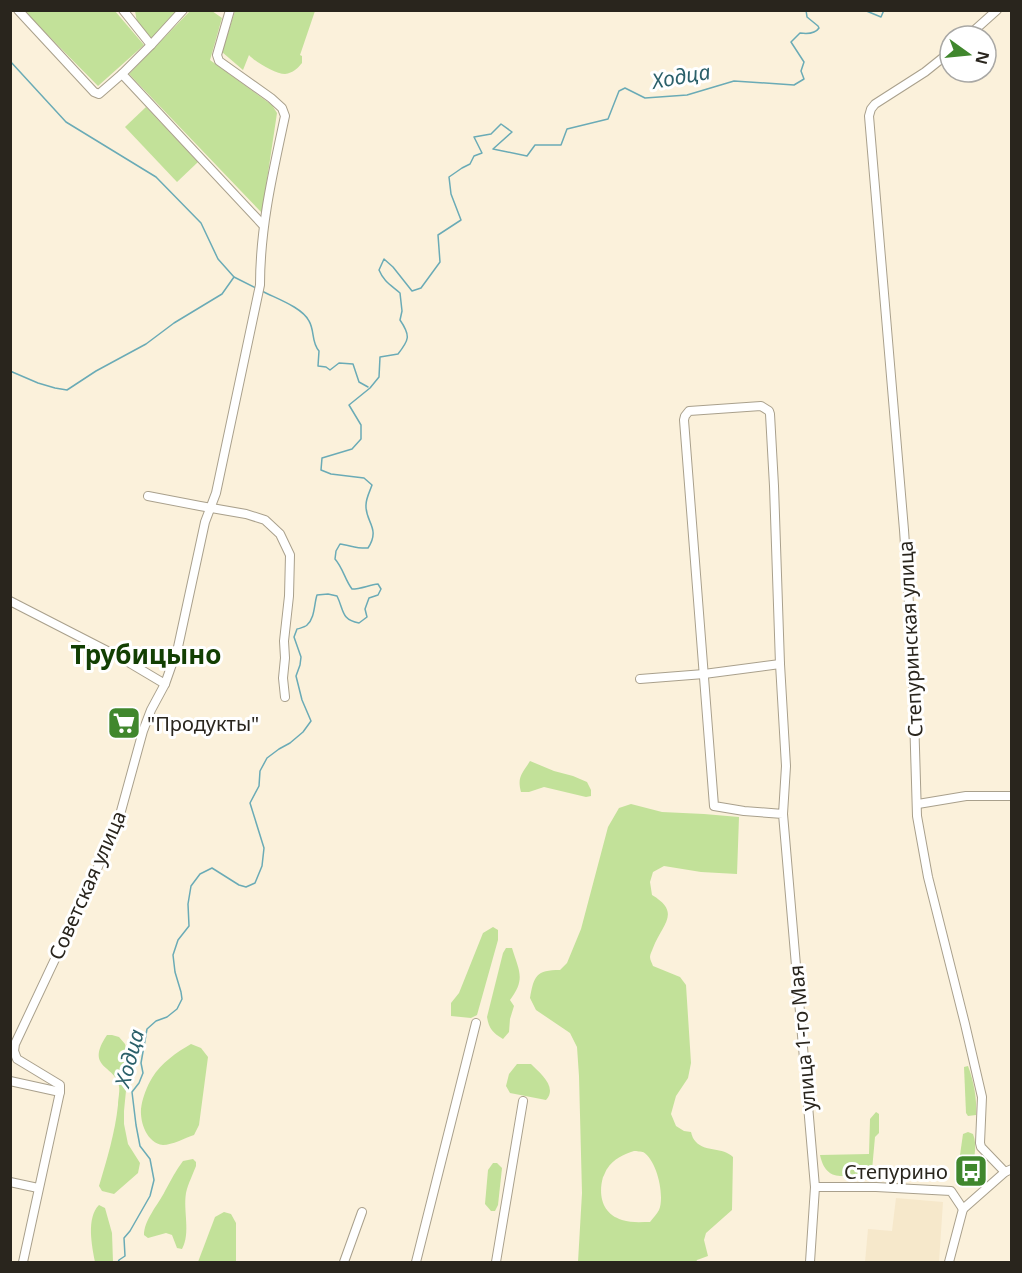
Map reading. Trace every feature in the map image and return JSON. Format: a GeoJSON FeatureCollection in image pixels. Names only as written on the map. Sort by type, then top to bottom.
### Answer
{"type":"FeatureCollection","features":[{"type":"Feature","properties":{"kind":"street"},"geometry":{"type":"LineString","coordinates":[[18,10],[94,92],[99,94],[152,45],[183,10]]}},
{"type":"Feature","properties":{"kind":"street"},"geometry":{"type":"LineString","coordinates":[[981,24],[997,10]]}},
{"type":"Feature","properties":{"kind":"street"},"geometry":{"type":"LineString","coordinates":[[125,12],[152,45]]}},
{"type":"Feature","properties":{"kind":"street"},"geometry":{"type":"LineString","coordinates":[[10,601],[123,659],[165,684],[178,647],[205,522],[216,493],[260,285],[263,225],[285,116],[282,108],[271,98],[219,61],[217,55],[227,12]]}},
{"type":"Feature","properties":{"kind":"street","name":"Степуринская улица"},"geometry":{"type":"LineString","coordinates":[[938,62],[875,104],[869,116],[911,636],[917,816],[928,877],[982,1097],[981,1148],[1008,1171]]}},
{"type":"Feature","properties":{"kind":"street"},"geometry":{"type":"LineString","coordinates":[[122,74],[263,225]]}},
{"type":"Feature","properties":{"kind":"street","name":"улица 1-го Мая"},"geometry":{"type":"LineString","coordinates":[[704,674],[684,420],[689,411],[761,406],[769,411],[786,766],[783,814],[815,1187],[810,1263]]}},
{"type":"Feature","properties":{"kind":"street"},"geometry":{"type":"LineString","coordinates":[[148,496],[246,514],[265,520],[280,534],[290,555],[289,596],[284,641],[285,697]]}},
{"type":"Feature","properties":{"kind":"street"},"geometry":{"type":"LineString","coordinates":[[640,679],[704,674],[780,664]]}},
{"type":"Feature","properties":{"kind":"street"},"geometry":{"type":"LineString","coordinates":[[704,674],[714,806],[783,814]]}},
{"type":"Feature","properties":{"kind":"street","name":"Советская улица"},"geometry":{"type":"LineString","coordinates":[[60,1092],[60,1085],[17,1059],[14,1051],[15,1044],[118,822],[143,731],[165,684]]}},
{"type":"Feature","properties":{"kind":"street"},"geometry":{"type":"LineString","coordinates":[[918,804],[966,796],[1011,796]]}},
{"type":"Feature","properties":{"kind":"street"},"geometry":{"type":"LineString","coordinates":[[416,1263],[476,1023]]}},
{"type":"Feature","properties":{"kind":"street"},"geometry":{"type":"LineString","coordinates":[[10,1081],[60,1092],[23,1263]]}},
{"type":"Feature","properties":{"kind":"street"},"geometry":{"type":"LineString","coordinates":[[496,1263],[523,1101]]}},
{"type":"Feature","properties":{"kind":"street"},"geometry":{"type":"LineString","coordinates":[[949,1263],[963,1209],[1008,1171]]}},
{"type":"Feature","properties":{"kind":"street"},"geometry":{"type":"LineString","coordinates":[[10,1182],[38,1188]]}},
{"type":"Feature","properties":{"kind":"street"},"geometry":{"type":"LineString","coordinates":[[815,1187],[951,1191],[963,1209]]}},
{"type":"Feature","properties":{"kind":"street"},"geometry":{"type":"LineString","coordinates":[[344,1263],[362,1212]]}},
{"type":"Feature","properties":{"kind":"shaded area"},"geometry":{"type":"Polygon","coordinates":[[[896,1198],[943,1202],[939,1262],[865,1262],[868,1229],[892,1231],[896,1198]]]}},
{"type":"Feature","properties":{"kind":"green space"},"geometry":{"type":"Polygon","coordinates":[[[24,11],[115,11],[144,45],[98,86],[24,11]]]}},
{"type":"Feature","properties":{"kind":"green space"},"geometry":{"type":"Polygon","coordinates":[[[135,11],[177,11],[152,39],[137,22],[135,11]]]}},
{"type":"Feature","properties":{"kind":"green space"},"geometry":{"type":"Polygon","coordinates":[[[190,11],[212,11],[222,18],[210,60],[272,105],[277,113],[262,213],[129,74],[190,11]]]}},
{"type":"Feature","properties":{"kind":"green space"},"geometry":{"type":"Polygon","coordinates":[[[235,11],[315,11],[300,55],[302,63],[293,71],[285,74],[266,67],[249,55],[243,70],[222,52],[235,11]]]}},
{"type":"Feature","properties":{"kind":"green space"},"geometry":{"type":"Polygon","coordinates":[[[146,107],[198,162],[177,182],[125,127],[146,107]]]}},
{"type":"Feature","properties":{"kind":"green space"},"geometry":{"type":"Polygon","coordinates":[[[530,761],[587,782],[591,796],[586,797],[544,787],[521,792],[520,779],[530,761]]]}},
{"type":"Feature","properties":{"kind":"green space"},"geometry":{"type":"Polygon","coordinates":[[[631,804],[662,812],[739,817],[737,874],[701,872],[664,866],[653,872],[650,882],[652,895],[661,901],[668,913],[650,957],[653,966],[680,977],[686,985],[691,1063],[688,1078],[676,1096],[671,1114],[676,1126],[691,1132],[694,1140],[700,1145],[733,1157],[732,1210],[706,1233],[704,1240],[708,1256],[696,1262],[578,1262],[582,1193],[577,1047],[570,1033],[536,1010],[530,998],[535,979],[541,973],[560,970],[567,963],[581,929],[608,827],[619,808],[631,804]],[[635,1151],[619,1157],[609,1165],[603,1177],[601,1190],[603,1203],[610,1213],[622,1220],[650,1222],[661,1204],[659,1179],[648,1156],[643,1152],[635,1151]]]}},
{"type":"Feature","properties":{"kind":"green space"},"geometry":{"type":"Polygon","coordinates":[[[493,927],[498,930],[498,940],[477,1015],[471,1018],[451,1016],[451,1003],[459,993],[483,933],[493,927]]]}},
{"type":"Feature","properties":{"kind":"green space"},"geometry":{"type":"Polygon","coordinates":[[[506,948],[512,948],[520,980],[510,1000],[514,1006],[509,1032],[503,1039],[492,1030],[487,1017],[506,948]]]}},
{"type":"Feature","properties":{"kind":"green space"},"geometry":{"type":"Polygon","coordinates":[[[107,1035],[119,1037],[125,1044],[129,1060],[124,1124],[128,1144],[140,1163],[138,1173],[114,1194],[102,1191],[99,1186],[113,1136],[119,1091],[117,1079],[100,1061],[101,1046],[107,1035]]]}},
{"type":"Feature","properties":{"kind":"green space"},"geometry":{"type":"Polygon","coordinates":[[[191,1044],[201,1048],[208,1057],[199,1125],[194,1135],[163,1145],[153,1140],[146,1132],[142,1120],[142,1101],[152,1078],[160,1067],[191,1044]]]}},
{"type":"Feature","properties":{"kind":"green space"},"geometry":{"type":"Polygon","coordinates":[[[517,1064],[531,1064],[543,1076],[550,1090],[546,1100],[510,1093],[506,1086],[509,1074],[517,1064]]]}},
{"type":"Feature","properties":{"kind":"green space"},"geometry":{"type":"Polygon","coordinates":[[[968,1066],[975,1090],[976,1115],[968,1116],[964,1067],[968,1066]]]}},
{"type":"Feature","properties":{"kind":"green space"},"geometry":{"type":"Polygon","coordinates":[[[876,1112],[879,1114],[879,1133],[875,1137],[872,1170],[844,1176],[833,1175],[825,1168],[820,1155],[869,1154],[870,1119],[876,1112]]]}},
{"type":"Feature","properties":{"kind":"green space"},"geometry":{"type":"Polygon","coordinates":[[[968,1132],[973,1134],[975,1149],[974,1160],[968,1175],[958,1169],[963,1134],[968,1132]]]}},
{"type":"Feature","properties":{"kind":"green space"},"geometry":{"type":"Polygon","coordinates":[[[193,1159],[196,1166],[186,1193],[186,1236],[182,1249],[177,1248],[172,1235],[166,1233],[148,1238],[144,1235],[146,1224],[152,1213],[183,1161],[193,1159]]]}},
{"type":"Feature","properties":{"kind":"green space"},"geometry":{"type":"Polygon","coordinates":[[[493,1163],[497,1163],[502,1168],[498,1205],[495,1211],[491,1211],[485,1204],[488,1170],[493,1163]]]}},
{"type":"Feature","properties":{"kind":"green space"},"geometry":{"type":"Polygon","coordinates":[[[99,1205],[105,1208],[112,1233],[113,1262],[95,1262],[91,1225],[92,1217],[99,1205]]]}},
{"type":"Feature","properties":{"kind":"green space"},"geometry":{"type":"Polygon","coordinates":[[[224,1212],[231,1214],[236,1223],[236,1262],[198,1262],[215,1217],[224,1212]]]}},
{"type":"Feature","properties":{"kind":"waterway","name":"Ходца"},"geometry":{"type":"LineString","coordinates":[[118,1262],[125,1256],[124,1238],[150,1196],[154,1180],[150,1159],[140,1146],[132,1092],[143,1073],[141,1063],[147,1029],[177,1009],[182,999],[173,955],[178,940],[189,926],[188,904],[191,886],[200,874],[212,868],[239,885],[246,887],[255,883],[262,866],[264,848],[250,803],[259,786],[260,771],[267,758],[290,743],[303,732],[311,721],[302,700],[296,676],[301,657],[294,637],[297,629],[310,622],[317,595],[337,596],[346,617],[359,623],[367,617],[365,609],[369,598],[378,595],[381,589],[378,584],[352,589],[335,559],[340,544],[368,548],[372,541],[373,530],[366,511],[367,497],[372,485],[364,478],[331,474],[321,470],[322,458],[352,449],[361,439],[361,425],[349,405],[370,388],[379,377],[380,357],[398,354],[407,338],[406,330],[400,320],[402,311],[400,293],[385,280],[379,270],[384,259],[412,291],[421,288],[440,262],[438,235],[461,220],[451,194],[449,177],[470,164],[474,156],[482,153],[474,137],[491,134],[501,124],[512,132],[493,149],[527,156],[535,145],[561,145],[567,129],[608,119],[619,91],[625,88],[645,98],[687,95],[734,81],[794,85],[804,79],[801,71],[804,62],[791,42],[800,33],[813,32],[819,28],[807,17],[806,10]]}},
{"type":"Feature","properties":{"kind":"waterway","name":"Ходца"},"geometry":{"type":"LineString","coordinates":[[864,10],[881,17],[884,10]]}},
{"type":"Feature","properties":{"kind":"waterway"},"geometry":{"type":"LineString","coordinates":[[10,61],[66,122],[156,177],[201,223],[218,259],[234,277],[256,288]]}},
{"type":"Feature","properties":{"kind":"waterway"},"geometry":{"type":"LineString","coordinates":[[10,371],[38,383],[67,390],[96,371],[146,344],[174,323],[222,294],[234,277]]}},
{"type":"Feature","properties":{"kind":"waterway"},"geometry":{"type":"LineString","coordinates":[[262,291],[294,307],[306,316],[319,351],[318,366],[330,370],[339,363],[353,364],[359,382],[368,387]]}},
{"type":"Feature","properties":{"kind":"place","name":"\"Продукты\""},"geometry":{"type":"Point","coordinates":[124,723]}},
{"type":"Feature","properties":{"kind":"place","name":"Степурино"},"geometry":{"type":"Point","coordinates":[971,1171]}},
{"type":"Feature","properties":{"kind":"district","name":"Трубицыно"},"geometry":{"type":"Point","coordinates":[146,654]}}]}
